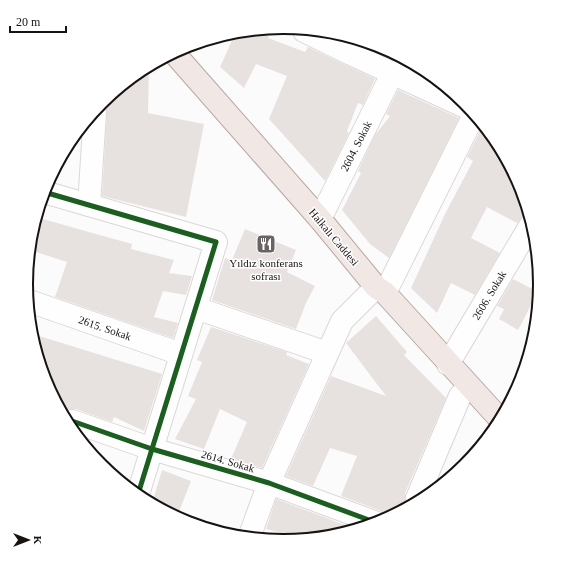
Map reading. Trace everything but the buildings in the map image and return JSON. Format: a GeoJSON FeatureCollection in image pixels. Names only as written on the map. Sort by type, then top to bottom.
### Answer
{"type":"FeatureCollection","features":[{"type":"Feature","properties":{"kind":"main road","name":"Halkalı Caddesi"},"geometry":{"type":"LineString","coordinates":[[178,57],[320,219],[380,290],[496,415]]}},
{"type":"Feature","properties":{"kind":"street"},"geometry":{"type":"LineString","coordinates":[[311,35],[456,102]]}},
{"type":"Feature","properties":{"kind":"street","name":"2604. Sokak"},"geometry":{"type":"LineString","coordinates":[[320,219],[393,72]]}},
{"type":"Feature","properties":{"kind":"street"},"geometry":{"type":"LineString","coordinates":[[251,532],[269,483],[342,321],[380,290],[472,119]]}},
{"type":"Feature","properties":{"kind":"street"},"geometry":{"type":"LineString","coordinates":[[89,205],[95,120]]}},
{"type":"Feature","properties":{"kind":"street"},"geometry":{"type":"LineString","coordinates":[[50,194],[216,242],[140,489]]}},
{"type":"Feature","properties":{"kind":"street","name":"2606. Sokak"},"geometry":{"type":"LineString","coordinates":[[448,364],[528,230]]}},
{"type":"Feature","properties":{"kind":"street","name":"2615. Sokak"},"geometry":{"type":"LineString","coordinates":[[34,302],[181,354]]}},
{"type":"Feature","properties":{"kind":"street"},"geometry":{"type":"LineString","coordinates":[[196,308],[327,353]]}},
{"type":"Feature","properties":{"kind":"street"},"geometry":{"type":"LineString","coordinates":[[418,495],[460,396],[469,386]]}},
{"type":"Feature","properties":{"kind":"street","name":"2614. Sokak"},"geometry":{"type":"LineString","coordinates":[[74,422],[152,449],[269,483],[368,520]]}},
{"type":"Feature","properties":{"kind":"cycle path"},"geometry":{"type":"LineString","coordinates":[[50,194],[216,242],[140,489]]}},
{"type":"Feature","properties":{"kind":"cycle path"},"geometry":{"type":"LineString","coordinates":[[74,422],[152,449],[269,483],[368,520]]}},
{"type":"Feature","properties":{"kind":"place","name":"Yıldız konferans sofrası"},"geometry":{"type":"Point","coordinates":[266,244]}}]}
